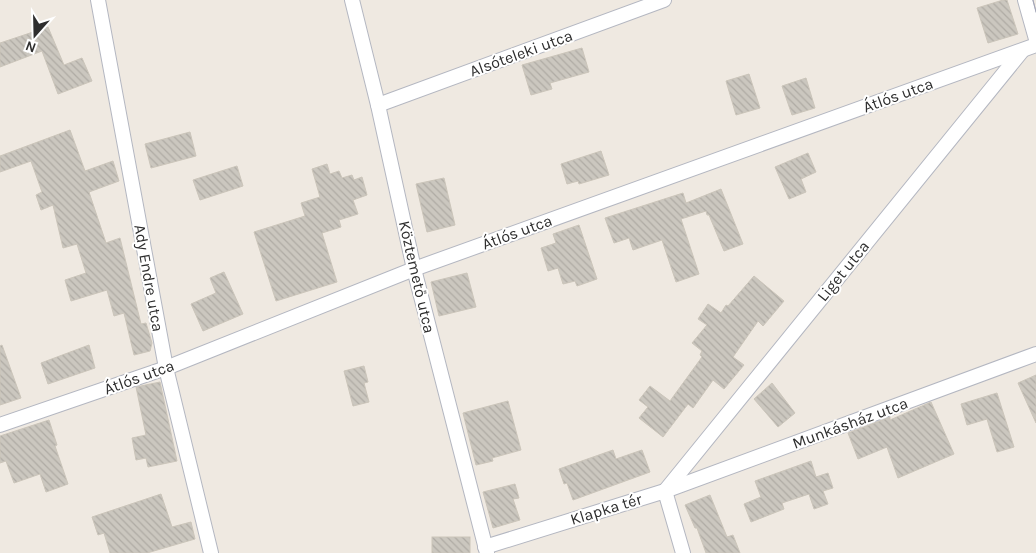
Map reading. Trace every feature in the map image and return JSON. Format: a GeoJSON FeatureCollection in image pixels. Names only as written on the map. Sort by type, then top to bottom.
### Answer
{"type":"FeatureCollection","features":[{"type":"Feature","properties":{"kind":"street","name":"Ady Endre utca"},"geometry":{"type":"LineString","coordinates":[[98,0],[166,368],[211,553]]}},
{"type":"Feature","properties":{"kind":"street","name":"Köztemető utca"},"geometry":{"type":"LineString","coordinates":[[352,0],[378,105],[414,269],[486,550]]}},
{"type":"Feature","properties":{"kind":"street","name":"Alsóteleki utca"},"geometry":{"type":"LineString","coordinates":[[378,105],[664,0]]}},
{"type":"Feature","properties":{"kind":"street"},"geometry":{"type":"LineString","coordinates":[[1025,0],[1036,39]]}},
{"type":"Feature","properties":{"kind":"street","name":"Átlós utca"},"geometry":{"type":"LineString","coordinates":[[0,425],[166,368],[414,269],[1036,45]]}},
{"type":"Feature","properties":{"kind":"street","name":"Liget utca"},"geometry":{"type":"LineString","coordinates":[[665,491],[1022,50]]}},
{"type":"Feature","properties":{"kind":"street","name":"Munkásház utca"},"geometry":{"type":"LineString","coordinates":[[665,491],[1036,354]]}},
{"type":"Feature","properties":{"kind":"street"},"geometry":{"type":"LineString","coordinates":[[665,491],[684,553]]}},
{"type":"Feature","properties":{"kind":"street","name":"Klapka tér"},"geometry":{"type":"LineString","coordinates":[[486,550],[665,491]]}},
{"type":"Feature","properties":{"kind":"building"},"geometry":{"type":"Polygon","coordinates":[[[1007,0],[1018,34],[988,43],[977,8],[1007,0]]]}},
{"type":"Feature","properties":{"kind":"building"},"geometry":{"type":"Polygon","coordinates":[[[48,27],[64,65],[82,58],[92,81],[58,94],[42,51],[0,67],[0,43],[48,27]]]}},
{"type":"Feature","properties":{"kind":"building"},"geometry":{"type":"Polygon","coordinates":[[[582,48],[589,72],[550,83],[552,89],[531,95],[522,65],[582,48]]]}},
{"type":"Feature","properties":{"kind":"building"},"geometry":{"type":"Polygon","coordinates":[[[749,74],[760,108],[736,115],[726,81],[749,74]]]}},
{"type":"Feature","properties":{"kind":"building"},"geometry":{"type":"Polygon","coordinates":[[[806,78],[815,108],[792,115],[782,86],[806,78]]]}},
{"type":"Feature","properties":{"kind":"building"},"geometry":{"type":"Polygon","coordinates":[[[70,130],[85,171],[113,161],[119,181],[89,192],[106,243],[120,238],[141,324],[146,323],[152,343],[150,351],[134,355],[124,313],[114,316],[107,290],[71,301],[65,280],[86,273],[77,244],[63,248],[53,205],[41,210],[36,195],[42,192],[31,161],[0,172],[0,156],[70,130]]]}},
{"type":"Feature","properties":{"kind":"building"},"geometry":{"type":"Polygon","coordinates":[[[190,132],[196,156],[151,168],[145,144],[190,132]]]}},
{"type":"Feature","properties":{"kind":"building"},"geometry":{"type":"Polygon","coordinates":[[[601,151],[609,175],[579,184],[578,181],[567,184],[561,164],[601,151]]]}},
{"type":"Feature","properties":{"kind":"building"},"geometry":{"type":"Polygon","coordinates":[[[808,153],[816,172],[801,179],[806,192],[789,199],[775,167],[808,153]]]}},
{"type":"Feature","properties":{"kind":"building"},"geometry":{"type":"Polygon","coordinates":[[[327,164],[330,174],[339,171],[342,178],[352,175],[354,180],[362,177],[367,195],[353,200],[358,214],[339,220],[341,227],[322,233],[337,282],[276,301],[254,232],[305,216],[301,203],[320,197],[312,169],[327,164]]]}},
{"type":"Feature","properties":{"kind":"building"},"geometry":{"type":"Polygon","coordinates":[[[237,166],[243,186],[200,200],[193,180],[237,166]]]}},
{"type":"Feature","properties":{"kind":"building"},"geometry":{"type":"Polygon","coordinates":[[[444,178],[455,225],[427,232],[416,184],[444,178]]]}},
{"type":"Feature","properties":{"kind":"building"},"geometry":{"type":"Polygon","coordinates":[[[721,189],[743,244],[724,251],[706,211],[681,219],[699,274],[676,282],[662,240],[633,250],[629,238],[614,243],[605,218],[683,193],[686,203],[721,189]]]}},
{"type":"Feature","properties":{"kind":"building"},"geometry":{"type":"Polygon","coordinates":[[[579,225],[597,279],[577,286],[575,281],[563,284],[558,268],[548,271],[541,248],[556,243],[553,234],[579,225]]]}},
{"type":"Feature","properties":{"kind":"building"},"geometry":{"type":"Polygon","coordinates":[[[224,272],[243,314],[203,331],[191,304],[216,293],[210,278],[224,272]]]}},
{"type":"Feature","properties":{"kind":"building"},"geometry":{"type":"Polygon","coordinates":[[[467,273],[476,307],[439,316],[431,282],[467,273]]]}},
{"type":"Feature","properties":{"kind":"building"},"geometry":{"type":"Polygon","coordinates":[[[754,276],[784,301],[763,326],[758,321],[733,357],[744,365],[724,389],[713,380],[693,408],[688,404],[663,437],[639,418],[648,407],[639,400],[650,386],[670,401],[702,357],[700,355],[702,351],[692,343],[707,325],[698,319],[708,304],[721,313],[726,305],[728,306],[754,276]]]}},
{"type":"Feature","properties":{"kind":"building"},"geometry":{"type":"Polygon","coordinates":[[[2,345],[21,398],[0,405],[0,346],[2,345]]]}},
{"type":"Feature","properties":{"kind":"building"},"geometry":{"type":"Polygon","coordinates":[[[89,345],[95,368],[48,384],[41,363],[89,345]]]}},
{"type":"Feature","properties":{"kind":"building"},"geometry":{"type":"Polygon","coordinates":[[[364,366],[368,382],[364,383],[369,402],[353,406],[344,371],[364,366]]]}},
{"type":"Feature","properties":{"kind":"building"},"geometry":{"type":"Polygon","coordinates":[[[1036,375],[1036,423],[1018,383],[1036,375]]]}},
{"type":"Feature","properties":{"kind":"building"},"geometry":{"type":"Polygon","coordinates":[[[160,382],[177,461],[148,467],[146,458],[136,460],[132,438],[146,435],[136,387],[160,382]]]}},
{"type":"Feature","properties":{"kind":"building"},"geometry":{"type":"Polygon","coordinates":[[[772,383],[795,413],[778,427],[754,399],[772,383]]]}},
{"type":"Feature","properties":{"kind":"building"},"geometry":{"type":"Polygon","coordinates":[[[997,393],[1014,447],[997,452],[987,419],[967,425],[961,404],[997,393]]]}},
{"type":"Feature","properties":{"kind":"building"},"geometry":{"type":"Polygon","coordinates":[[[508,401],[521,450],[492,458],[493,461],[476,465],[463,413],[508,401]]]}},
{"type":"Feature","properties":{"kind":"building"},"geometry":{"type":"Polygon","coordinates":[[[931,402],[954,454],[898,478],[887,447],[858,459],[848,433],[890,417],[890,420],[931,402]]]}},
{"type":"Feature","properties":{"kind":"building"},"geometry":{"type":"Polygon","coordinates":[[[49,420],[57,445],[55,446],[68,484],[46,492],[40,474],[14,483],[6,461],[0,463],[0,436],[49,420]]]}},
{"type":"Feature","properties":{"kind":"building"},"geometry":{"type":"Polygon","coordinates":[[[613,450],[616,459],[642,450],[650,472],[573,500],[567,483],[564,484],[559,469],[613,450]]]}},
{"type":"Feature","properties":{"kind":"building"},"geometry":{"type":"Polygon","coordinates":[[[811,461],[816,477],[828,473],[833,488],[823,491],[828,504],[814,509],[809,494],[782,503],[784,509],[751,522],[744,504],[761,497],[755,481],[811,461]]]}},
{"type":"Feature","properties":{"kind":"building"},"geometry":{"type":"Polygon","coordinates":[[[515,484],[519,498],[513,499],[520,520],[493,528],[483,492],[515,484]]]}},
{"type":"Feature","properties":{"kind":"building"},"geometry":{"type":"Polygon","coordinates":[[[161,494],[172,527],[191,522],[195,539],[147,553],[110,553],[104,533],[98,535],[92,517],[161,494]]]}},
{"type":"Feature","properties":{"kind":"building"},"geometry":{"type":"Polygon","coordinates":[[[710,495],[727,537],[733,535],[740,553],[706,553],[697,528],[695,528],[685,505],[710,495]]]}},
{"type":"Feature","properties":{"kind":"building"},"geometry":{"type":"Polygon","coordinates":[[[432,537],[470,537],[470,553],[432,553],[432,537]]]}},
{"type":"Feature","properties":{"kind":"tram line"},"geometry":{"type":"LineString","coordinates":[[1033,0],[1036,12]]}}]}
